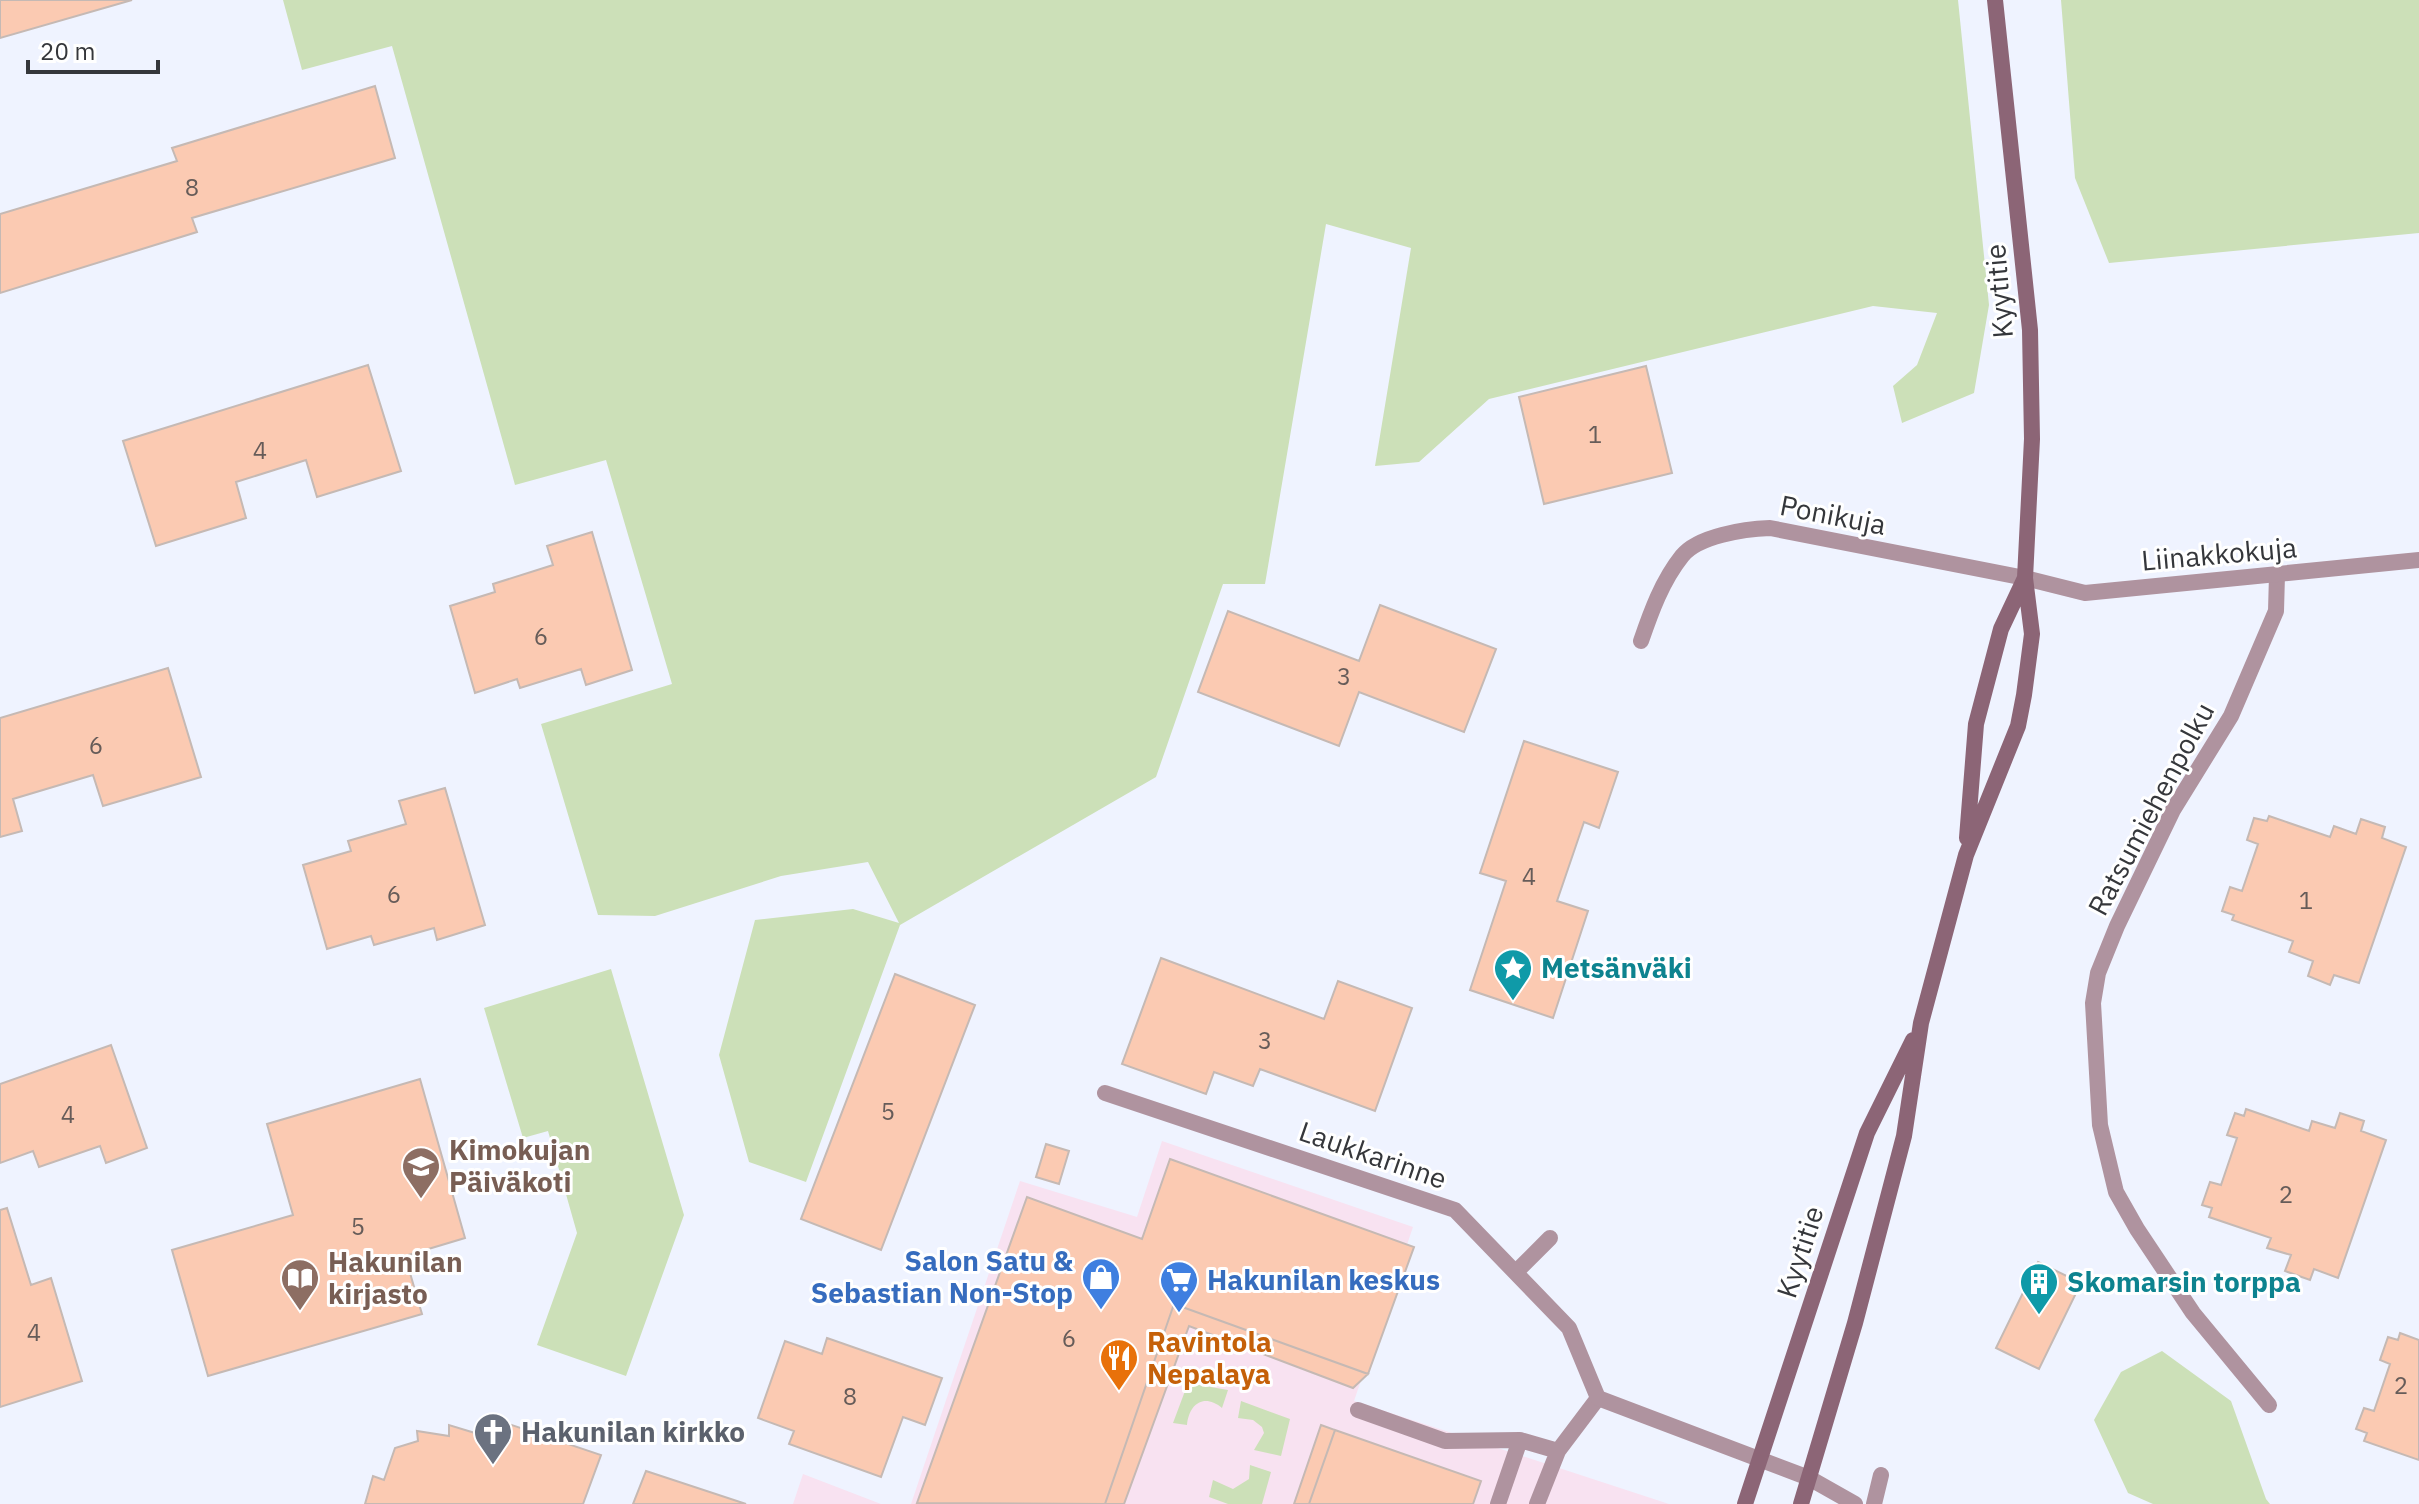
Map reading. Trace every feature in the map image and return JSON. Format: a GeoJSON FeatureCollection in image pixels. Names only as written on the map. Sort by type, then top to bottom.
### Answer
{"type":"FeatureCollection","features":[{"type":"Feature","properties":{"kind":"main road","name":"Kyytitie"},"geometry":{"type":"LineString","coordinates":[[1801,1504],[1855,1323],[1904,1136],[1921,1023],[1966,855],[2018,726],[2032,634],[2025,578],[2032,439],[2030,330],[1995,0]]}},
{"type":"Feature","properties":{"kind":"main road","name":"Kyytitie"},"geometry":{"type":"LineString","coordinates":[[1966,855],[1976,724],[2001,629],[2025,578]]}},
{"type":"Feature","properties":{"kind":"main road","name":"Kyytitie"},"geometry":{"type":"LineString","coordinates":[[1745,1504],[1867,1133],[1921,1023]]}},
{"type":"Feature","properties":{"kind":"street","name":"Ponikuja"},"geometry":{"type":"LineString","coordinates":[[1641,641],[1654,603],[1683,554],[1705,541],[1747,529],[1770,528],[2025,578]]}},
{"type":"Feature","properties":{"kind":"street","name":"Liinakkokuja"},"geometry":{"type":"LineString","coordinates":[[2025,578],[2085,593],[2419,560]]}},
{"type":"Feature","properties":{"kind":"street","name":"Ratsumiehenpolku"},"geometry":{"type":"LineString","coordinates":[[2269,1405],[2193,1313],[2116,1192],[2100,1125],[2093,1003],[2098,973],[2117,926],[2173,810],[2231,716],[2271,624],[2276,611],[2277,575]]}},
{"type":"Feature","properties":{"kind":"street","name":"Laukkarinne"},"geometry":{"type":"LineString","coordinates":[[1105,1093],[1455,1210],[1569,1328],[1598,1398]]}},
{"type":"Feature","properties":{"kind":"street"},"geometry":{"type":"LineString","coordinates":[[1516,1272],[1550,1238]]}},
{"type":"Feature","properties":{"kind":"street"},"geometry":{"type":"LineString","coordinates":[[1537,1504],[1558,1451],[1598,1398],[1809,1478],[1855,1504]]}},
{"type":"Feature","properties":{"kind":"street"},"geometry":{"type":"LineString","coordinates":[[1358,1410],[1445,1441],[1520,1440],[1558,1451]]}},
{"type":"Feature","properties":{"kind":"street"},"geometry":{"type":"LineString","coordinates":[[1498,1504],[1520,1440]]}},
{"type":"Feature","properties":{"kind":"street"},"geometry":{"type":"LineString","coordinates":[[1874,1504],[1881,1475]]}},
{"type":"Feature","properties":{"kind":"shaded area","name":"Hakunilan keskus"},"geometry":{"type":"Polygon","coordinates":[[[1162,1141],[1413,1227],[1354,1401],[1669,1504],[911,1504],[1020,1181],[1137,1217],[1162,1141]]]}},
{"type":"Feature","properties":{"kind":"shaded area"},"geometry":{"type":"Polygon","coordinates":[[[803,1474],[881,1504],[793,1504],[803,1474]]]}},
{"type":"Feature","properties":{"kind":"green space"},"geometry":{"type":"Polygon","coordinates":[[[283,0],[1958,0],[1989,305],[1974,393],[1902,423],[1893,386],[1917,365],[1937,313],[1873,306],[1489,399],[1419,462],[1375,466],[1411,248],[1326,224],[1265,584],[1223,584],[1156,777],[900,925],[806,1182],[749,1162],[719,1055],[755,920],[853,909],[899,923],[868,862],[781,876],[655,916],[598,915],[541,724],[672,684],[606,460],[515,485],[392,46],[302,70],[283,0]]]}},
{"type":"Feature","properties":{"kind":"green space"},"geometry":{"type":"Polygon","coordinates":[[[2061,0],[2419,0],[2419,233],[2109,263],[2075,178],[2061,0]]]}},
{"type":"Feature","properties":{"kind":"green space"},"geometry":{"type":"Polygon","coordinates":[[[611,969],[684,1215],[626,1376],[537,1345],[577,1233],[548,1131],[523,1138],[484,1008],[611,969]]]}},
{"type":"Feature","properties":{"kind":"green space"},"geometry":{"type":"Polygon","coordinates":[[[2162,1351],[2231,1401],[2270,1504],[2153,1504],[2128,1493],[2094,1420],[2121,1372],[2162,1351]]]}},
{"type":"Feature","properties":{"kind":"green space"},"geometry":{"type":"Polygon","coordinates":[[[1188,1383],[1228,1390],[1222,1408],[1204,1401],[1194,1406],[1187,1425],[1173,1423],[1188,1383]]]}},
{"type":"Feature","properties":{"kind":"green space"},"geometry":{"type":"Polygon","coordinates":[[[1241,1401],[1290,1419],[1281,1456],[1254,1450],[1264,1433],[1253,1420],[1238,1418],[1241,1401]]]}},
{"type":"Feature","properties":{"kind":"green space"},"geometry":{"type":"Polygon","coordinates":[[[1250,1465],[1271,1472],[1262,1504],[1228,1504],[1209,1497],[1213,1480],[1233,1489],[1249,1479],[1250,1465]]]}},
{"type":"Feature","properties":{"kind":"building"},"geometry":{"type":"Polygon","coordinates":[[[0,0],[132,0],[0,38],[0,0]]]}},
{"type":"Feature","properties":{"kind":"building"},"geometry":{"type":"Polygon","coordinates":[[[375,86],[395,158],[192,218],[197,232],[0,293],[0,214],[177,161],[172,148],[375,86]]]}},
{"type":"Feature","properties":{"kind":"building"},"geometry":{"type":"Polygon","coordinates":[[[368,365],[401,471],[317,497],[306,460],[236,482],[246,518],[156,546],[123,441],[368,365]]]}},
{"type":"Feature","properties":{"kind":"building"},"geometry":{"type":"Polygon","coordinates":[[[1646,366],[1672,473],[1544,504],[1519,397],[1646,366]]]}},
{"type":"Feature","properties":{"kind":"building"},"geometry":{"type":"Polygon","coordinates":[[[592,532],[632,670],[586,685],[581,669],[520,688],[517,679],[475,693],[450,606],[495,592],[493,584],[553,565],[547,546],[592,532]]]}},
{"type":"Feature","properties":{"kind":"building"},"geometry":{"type":"Polygon","coordinates":[[[1380,605],[1496,649],[1464,732],[1359,692],[1339,746],[1198,692],[1228,611],[1359,661],[1380,605]]]}},
{"type":"Feature","properties":{"kind":"building"},"geometry":{"type":"Polygon","coordinates":[[[168,668],[201,777],[103,806],[93,775],[13,799],[22,831],[0,837],[0,718],[168,668]]]}},
{"type":"Feature","properties":{"kind":"building"},"geometry":{"type":"Polygon","coordinates":[[[1524,741],[1618,772],[1599,828],[1584,822],[1557,901],[1588,911],[1553,1018],[1470,990],[1506,881],[1480,873],[1524,741]]]}},
{"type":"Feature","properties":{"kind":"building"},"geometry":{"type":"Polygon","coordinates":[[[445,788],[485,925],[437,940],[434,928],[374,945],[371,936],[327,949],[303,865],[351,851],[348,841],[406,824],[399,801],[445,788]]]}},
{"type":"Feature","properties":{"kind":"building"},"geometry":{"type":"Polygon","coordinates":[[[2269,816],[2330,837],[2334,826],[2356,834],[2361,819],[2385,827],[2382,838],[2406,847],[2359,983],[2334,975],[2330,985],[2308,976],[2313,961],[2289,952],[2293,941],[2232,920],[2234,915],[2222,911],[2230,887],[2242,891],[2258,844],[2247,840],[2254,818],[2267,821],[2269,816]]]}},
{"type":"Feature","properties":{"kind":"building"},"geometry":{"type":"Polygon","coordinates":[[[1161,958],[1324,1019],[1338,981],[1412,1008],[1375,1111],[1260,1069],[1253,1086],[1214,1072],[1206,1094],[1122,1064],[1161,958]]]}},
{"type":"Feature","properties":{"kind":"building"},"geometry":{"type":"Polygon","coordinates":[[[895,974],[975,1005],[881,1250],[801,1219],[895,974]]]}},
{"type":"Feature","properties":{"kind":"building"},"geometry":{"type":"Polygon","coordinates":[[[111,1045],[147,1148],[106,1163],[100,1146],[39,1167],[33,1151],[0,1163],[0,1084],[111,1045]]]}},
{"type":"Feature","properties":{"kind":"building"},"geometry":{"type":"Polygon","coordinates":[[[420,1079],[465,1238],[405,1256],[422,1314],[208,1376],[172,1250],[293,1215],[267,1124],[420,1079]]]}},
{"type":"Feature","properties":{"kind":"building"},"geometry":{"type":"Polygon","coordinates":[[[2246,1109],[2309,1131],[2312,1121],[2335,1128],[2340,1113],[2364,1121],[2361,1131],[2386,1140],[2338,1278],[2314,1269],[2310,1280],[2285,1271],[2291,1255],[2267,1248],[2271,1238],[2209,1217],[2212,1208],[2202,1205],[2210,1182],[2221,1185],[2237,1138],[2227,1135],[2235,1113],[2244,1116],[2246,1109]]]}},
{"type":"Feature","properties":{"kind":"building"},"geometry":{"type":"Polygon","coordinates":[[[1046,1144],[1069,1151],[1059,1184],[1036,1177],[1046,1144]]]}},
{"type":"Feature","properties":{"kind":"building"},"geometry":{"type":"Polygon","coordinates":[[[1170,1159],[1414,1247],[1368,1374],[1174,1304],[1105,1504],[917,1503],[1027,1197],[1142,1239],[1170,1159]]]}},
{"type":"Feature","properties":{"kind":"building"},"geometry":{"type":"Polygon","coordinates":[[[7,1208],[31,1285],[51,1278],[82,1381],[0,1407],[0,1210],[7,1208]]]}},
{"type":"Feature","properties":{"kind":"building","name":"Skomarsin torppa"},"geometry":{"type":"Polygon","coordinates":[[[2038,1262],[2081,1283],[2039,1369],[1996,1348],[2038,1262]]]}},
{"type":"Feature","properties":{"kind":"building"},"geometry":{"type":"Polygon","coordinates":[[[1174,1304],[1368,1374],[1353,1388],[1189,1326],[1124,1504],[1105,1504],[1174,1304]]]}},
{"type":"Feature","properties":{"kind":"building"},"geometry":{"type":"Polygon","coordinates":[[[2400,1333],[2419,1340],[2419,1460],[2364,1441],[2367,1433],[2356,1429],[2364,1408],[2374,1411],[2390,1364],[2380,1360],[2388,1337],[2398,1340],[2400,1333]]]}},
{"type":"Feature","properties":{"kind":"building"},"geometry":{"type":"Polygon","coordinates":[[[827,1338],[942,1378],[925,1425],[903,1417],[881,1477],[789,1444],[794,1431],[758,1418],[785,1341],[822,1354],[827,1338]]]}},
{"type":"Feature","properties":{"kind":"building","name":"Hakunilan kirkko"},"geometry":{"type":"Polygon","coordinates":[[[485,1416],[601,1455],[583,1504],[365,1504],[373,1476],[384,1480],[395,1448],[418,1441],[417,1431],[449,1436],[449,1425],[475,1433],[485,1416]]]}},
{"type":"Feature","properties":{"kind":"building"},"geometry":{"type":"Polygon","coordinates":[[[1321,1425],[1335,1430],[1309,1504],[1294,1504],[1321,1425]]]}},
{"type":"Feature","properties":{"kind":"building"},"geometry":{"type":"Polygon","coordinates":[[[1335,1430],[1481,1481],[1473,1504],[1309,1504],[1335,1430]]]}},
{"type":"Feature","properties":{"kind":"building","name":"Hakunilan kirkko"},"geometry":{"type":"Polygon","coordinates":[[[646,1471],[746,1504],[633,1504],[646,1471]]]}},
{"type":"Feature","properties":{"kind":"place","name":"Metsänväki"},"geometry":{"type":"Point","coordinates":[1513,1002]}},
{"type":"Feature","properties":{"kind":"place","name":"Kimokujan Päiväkoti"},"geometry":{"type":"Point","coordinates":[421,1200]}},
{"type":"Feature","properties":{"kind":"place","name":"Salon Satu & Sebastian Non-Stop"},"geometry":{"type":"Point","coordinates":[1101,1311]}},
{"type":"Feature","properties":{"kind":"place","name":"Hakunilan kirjasto"},"geometry":{"type":"Point","coordinates":[300,1312]}},
{"type":"Feature","properties":{"kind":"place","name":"Hakunilan keskus"},"geometry":{"type":"Point","coordinates":[1179,1314]}},
{"type":"Feature","properties":{"kind":"place","name":"Skomarsin torppa"},"geometry":{"type":"Point","coordinates":[2039,1316]}},
{"type":"Feature","properties":{"kind":"place","name":"Ravintola Nepalaya"},"geometry":{"type":"Point","coordinates":[1119,1392]}},
{"type":"Feature","properties":{"kind":"place","name":"Hakunilan kirkko"},"geometry":{"type":"Point","coordinates":[493,1466]}}]}
